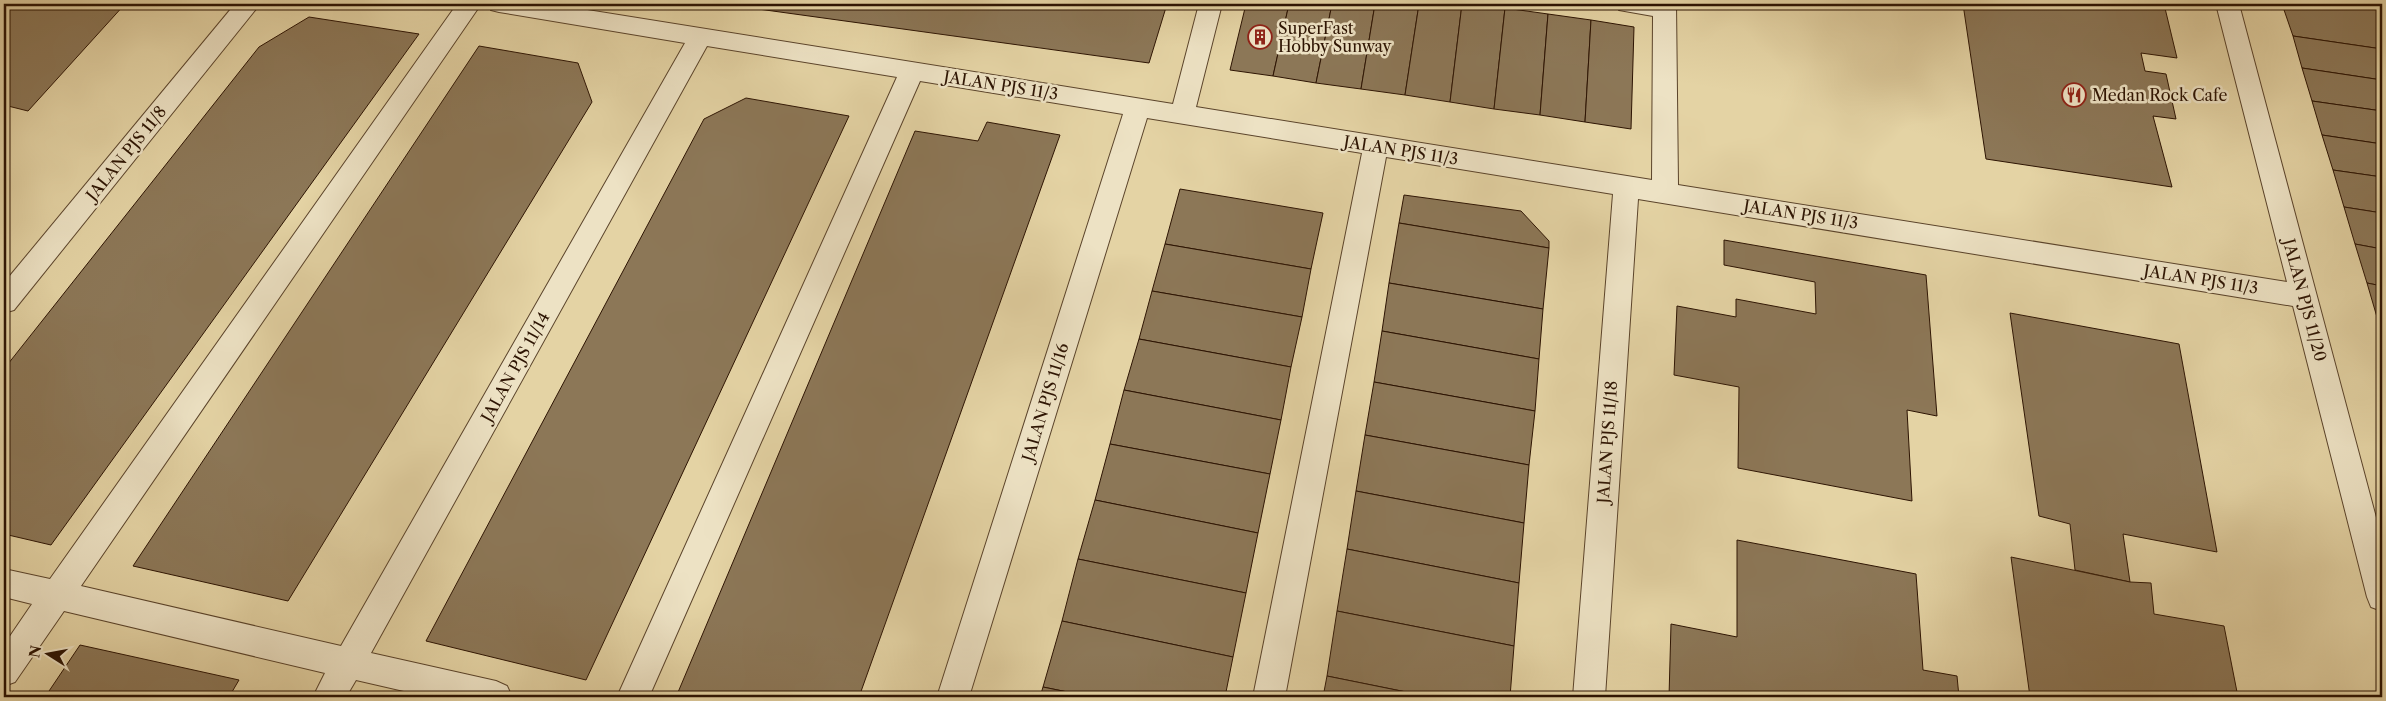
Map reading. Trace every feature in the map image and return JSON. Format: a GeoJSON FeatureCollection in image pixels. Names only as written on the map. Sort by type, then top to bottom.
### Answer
{"type":"FeatureCollection","features":[{"type":"Feature","properties":{"kind":"street","name":"JALAN PJS 11/8"},"geometry":{"type":"LineString","coordinates":[[4,302],[248,4]]}},
{"type":"Feature","properties":{"kind":"street"},"geometry":{"type":"LineString","coordinates":[[4,671],[469,4]]}},
{"type":"Feature","properties":{"kind":"street","name":"JALAN PJS 11/3"},"geometry":{"type":"LineString","coordinates":[[499,4],[2303,296]]}},
{"type":"Feature","properties":{"kind":"street"},"geometry":{"type":"LineString","coordinates":[[1182,114],[1212,4]]}},
{"type":"Feature","properties":{"kind":"street"},"geometry":{"type":"LineString","coordinates":[[1627,4],[1665,6],[1665,192]]}},
{"type":"Feature","properties":{"kind":"street","name":"JALAN PJS 11/20"},"geometry":{"type":"LineString","coordinates":[[2228,4],[2303,296],[2376,547],[2382,597]]}},
{"type":"Feature","properties":{"kind":"street","name":"JALAN PJS 11/14"},"geometry":{"type":"LineString","coordinates":[[328,697],[701,36]]}},
{"type":"Feature","properties":{"kind":"street"},"geometry":{"type":"LineString","coordinates":[[633,697],[912,71]]}},
{"type":"Feature","properties":{"kind":"street","name":"JALAN PJS 11/16"},"geometry":{"type":"LineString","coordinates":[[953,697],[1138,107]]}},
{"type":"Feature","properties":{"kind":"street"},"geometry":{"type":"LineString","coordinates":[[1269,697],[1376,146]]}},
{"type":"Feature","properties":{"kind":"street","name":"JALAN PJS 11/18"},"geometry":{"type":"LineString","coordinates":[[1589,697],[1626,186]]}},
{"type":"Feature","properties":{"kind":"street"},"geometry":{"type":"LineString","coordinates":[[4,583],[496,697]]}},
{"type":"Feature","properties":{"kind":"building"},"geometry":{"type":"Polygon","coordinates":[[[4,4],[125,4],[28,111],[4,105],[4,4]]]}},
{"type":"Feature","properties":{"kind":"building"},"geometry":{"type":"Polygon","coordinates":[[[722,4],[1167,4],[1149,63],[722,4]]]}},
{"type":"Feature","properties":{"kind":"building","name":"SuperFast Hobby Sunway"},"geometry":{"type":"Polygon","coordinates":[[[1246,4],[1289,4],[1273,76],[1230,70],[1246,4]]]}},
{"type":"Feature","properties":{"kind":"building"},"geometry":{"type":"Polygon","coordinates":[[[1289,4],[1332,4],[1316,83],[1273,76],[1289,4]]]}},
{"type":"Feature","properties":{"kind":"building"},"geometry":{"type":"Polygon","coordinates":[[[1332,4],[1375,4],[1361,89],[1316,83],[1332,4]]]}},
{"type":"Feature","properties":{"kind":"building"},"geometry":{"type":"Polygon","coordinates":[[[1375,4],[1419,4],[1405,95],[1361,89],[1375,4]]]}},
{"type":"Feature","properties":{"kind":"building"},"geometry":{"type":"Polygon","coordinates":[[[1419,4],[1462,4],[1450,102],[1405,95],[1419,4]]]}},
{"type":"Feature","properties":{"kind":"building"},"geometry":{"type":"Polygon","coordinates":[[[1462,4],[1505,8],[1494,109],[1450,102],[1462,4]]]}},
{"type":"Feature","properties":{"kind":"building","name":"Medan Rock Cafe"},"geometry":{"type":"Polygon","coordinates":[[[1963,4],[2164,4],[2177,58],[2141,53],[2145,71],[2166,74],[2176,119],[2153,116],[2172,187],[1986,159],[1963,4]]]}},
{"type":"Feature","properties":{"kind":"building"},"geometry":{"type":"Polygon","coordinates":[[[2282,4],[2382,4],[2382,49],[2293,36],[2282,4]]]}},
{"type":"Feature","properties":{"kind":"building"},"geometry":{"type":"Polygon","coordinates":[[[1505,8],[1548,14],[1540,115],[1494,109],[1505,8]]]}},
{"type":"Feature","properties":{"kind":"building"},"geometry":{"type":"Polygon","coordinates":[[[1548,14],[1591,20],[1585,122],[1540,115],[1548,14]]]}},
{"type":"Feature","properties":{"kind":"building"},"geometry":{"type":"Polygon","coordinates":[[[309,17],[419,34],[51,545],[4,534],[4,369],[259,47],[309,17]]]}},
{"type":"Feature","properties":{"kind":"building"},"geometry":{"type":"Polygon","coordinates":[[[1591,20],[1634,27],[1631,129],[1585,122],[1591,20]]]}},
{"type":"Feature","properties":{"kind":"building"},"geometry":{"type":"Polygon","coordinates":[[[2293,36],[2382,49],[2382,80],[2302,68],[2293,36]]]}},
{"type":"Feature","properties":{"kind":"building"},"geometry":{"type":"Polygon","coordinates":[[[479,46],[578,63],[592,102],[288,601],[133,566],[479,46]]]}},
{"type":"Feature","properties":{"kind":"building"},"geometry":{"type":"Polygon","coordinates":[[[2302,68],[2382,80],[2382,111],[2312,101],[2302,68]]]}},
{"type":"Feature","properties":{"kind":"building"},"geometry":{"type":"Polygon","coordinates":[[[746,98],[849,116],[586,680],[426,641],[704,119],[746,98]]]}},
{"type":"Feature","properties":{"kind":"building"},"geometry":{"type":"Polygon","coordinates":[[[2312,101],[2382,111],[2382,144],[2322,135],[2312,101]]]}},
{"type":"Feature","properties":{"kind":"building"},"geometry":{"type":"Polygon","coordinates":[[[987,122],[1060,135],[859,697],[676,697],[915,131],[978,141],[987,122]]]}},
{"type":"Feature","properties":{"kind":"building"},"geometry":{"type":"Polygon","coordinates":[[[2322,135],[2382,144],[2382,177],[2333,170],[2322,135]]]}},
{"type":"Feature","properties":{"kind":"building"},"geometry":{"type":"Polygon","coordinates":[[[2333,170],[2382,177],[2382,213],[2344,207],[2333,170]]]}},
{"type":"Feature","properties":{"kind":"building"},"geometry":{"type":"Polygon","coordinates":[[[1180,189],[1323,213],[1311,269],[1165,244],[1180,189]]]}},
{"type":"Feature","properties":{"kind":"building"},"geometry":{"type":"Polygon","coordinates":[[[1404,195],[1521,211],[1549,241],[1549,248],[1399,223],[1404,195]]]}},
{"type":"Feature","properties":{"kind":"building"},"geometry":{"type":"Polygon","coordinates":[[[2344,207],[2382,213],[2382,249],[2355,244],[2344,207]]]}},
{"type":"Feature","properties":{"kind":"building"},"geometry":{"type":"Polygon","coordinates":[[[1399,223],[1549,248],[1543,309],[1389,283],[1399,223]]]}},
{"type":"Feature","properties":{"kind":"building"},"geometry":{"type":"Polygon","coordinates":[[[1724,240],[1926,275],[1937,416],[1907,410],[1912,501],[1738,468],[1739,387],[1674,375],[1677,306],[1736,317],[1736,299],[1816,314],[1815,282],[1724,265],[1724,240]]]}},
{"type":"Feature","properties":{"kind":"building"},"geometry":{"type":"Polygon","coordinates":[[[1165,244],[1311,269],[1302,317],[1152,291],[1165,244]]]}},
{"type":"Feature","properties":{"kind":"building"},"geometry":{"type":"Polygon","coordinates":[[[2355,244],[2382,249],[2382,286],[2367,283],[2355,244]]]}},
{"type":"Feature","properties":{"kind":"building"},"geometry":{"type":"Polygon","coordinates":[[[1389,283],[1543,309],[1539,359],[1382,331],[1389,283]]]}},
{"type":"Feature","properties":{"kind":"building"},"geometry":{"type":"Polygon","coordinates":[[[2367,283],[2382,286],[2382,325],[2379,324],[2367,283]]]}},
{"type":"Feature","properties":{"kind":"building"},"geometry":{"type":"Polygon","coordinates":[[[1152,291],[1302,317],[1291,367],[1139,339],[1152,291]]]}},
{"type":"Feature","properties":{"kind":"building"},"geometry":{"type":"Polygon","coordinates":[[[2010,313],[2179,344],[2217,552],[2123,534],[2130,582],[2075,570],[2070,524],[2039,516],[2010,313]]]}},
{"type":"Feature","properties":{"kind":"building"},"geometry":{"type":"Polygon","coordinates":[[[1382,331],[1539,359],[1535,411],[1374,382],[1382,331]]]}},
{"type":"Feature","properties":{"kind":"building"},"geometry":{"type":"Polygon","coordinates":[[[1139,339],[1291,367],[1281,420],[1124,390],[1139,339]]]}},
{"type":"Feature","properties":{"kind":"building"},"geometry":{"type":"Polygon","coordinates":[[[1374,382],[1535,411],[1529,465],[1365,435],[1374,382]]]}},
{"type":"Feature","properties":{"kind":"building"},"geometry":{"type":"Polygon","coordinates":[[[1124,390],[1281,420],[1270,474],[1110,444],[1124,390]]]}},
{"type":"Feature","properties":{"kind":"building"},"geometry":{"type":"Polygon","coordinates":[[[1365,435],[1529,465],[1524,523],[1356,491],[1365,435]]]}},
{"type":"Feature","properties":{"kind":"building"},"geometry":{"type":"Polygon","coordinates":[[[1110,444],[1270,474],[1258,533],[1095,500],[1110,444]]]}},
{"type":"Feature","properties":{"kind":"building"},"geometry":{"type":"Polygon","coordinates":[[[1356,491],[1524,523],[1519,583],[1347,549],[1356,491]]]}},
{"type":"Feature","properties":{"kind":"building"},"geometry":{"type":"Polygon","coordinates":[[[1095,500],[1258,533],[1246,593],[1078,559],[1095,500]]]}},
{"type":"Feature","properties":{"kind":"building"},"geometry":{"type":"Polygon","coordinates":[[[1737,540],[1916,574],[1923,670],[1957,676],[1959,697],[1669,697],[1671,624],[1737,637],[1737,540]]]}},
{"type":"Feature","properties":{"kind":"building"},"geometry":{"type":"Polygon","coordinates":[[[1347,549],[1519,583],[1514,646],[1337,611],[1347,549]]]}},
{"type":"Feature","properties":{"kind":"building"},"geometry":{"type":"Polygon","coordinates":[[[2011,557],[2130,582],[2151,583],[2154,614],[2224,626],[2238,697],[2030,697],[2011,557]]]}},
{"type":"Feature","properties":{"kind":"building"},"geometry":{"type":"Polygon","coordinates":[[[1078,559],[1246,593],[1233,657],[1062,621],[1078,559]]]}},
{"type":"Feature","properties":{"kind":"building"},"geometry":{"type":"Polygon","coordinates":[[[1337,611],[1514,646],[1510,697],[1431,697],[1327,676],[1337,611]]]}},
{"type":"Feature","properties":{"kind":"building"},"geometry":{"type":"Polygon","coordinates":[[[1062,621],[1233,657],[1225,697],[1092,697],[1043,687],[1062,621]]]}},
{"type":"Feature","properties":{"kind":"building"},"geometry":{"type":"Polygon","coordinates":[[[80,645],[239,680],[229,697],[45,697],[80,645]]]}},
{"type":"Feature","properties":{"kind":"building"},"geometry":{"type":"Polygon","coordinates":[[[1327,676],[1431,697],[1323,697],[1327,676]]]}},
{"type":"Feature","properties":{"kind":"building"},"geometry":{"type":"Polygon","coordinates":[[[1043,687],[1092,697],[1040,697],[1043,687]]]}},
{"type":"Feature","properties":{"kind":"place","name":"SuperFast Hobby Sunway"},"geometry":{"type":"Point","coordinates":[1260,37]}},
{"type":"Feature","properties":{"kind":"place","name":"Medan Rock Cafe"},"geometry":{"type":"Point","coordinates":[2074,95]}}]}
